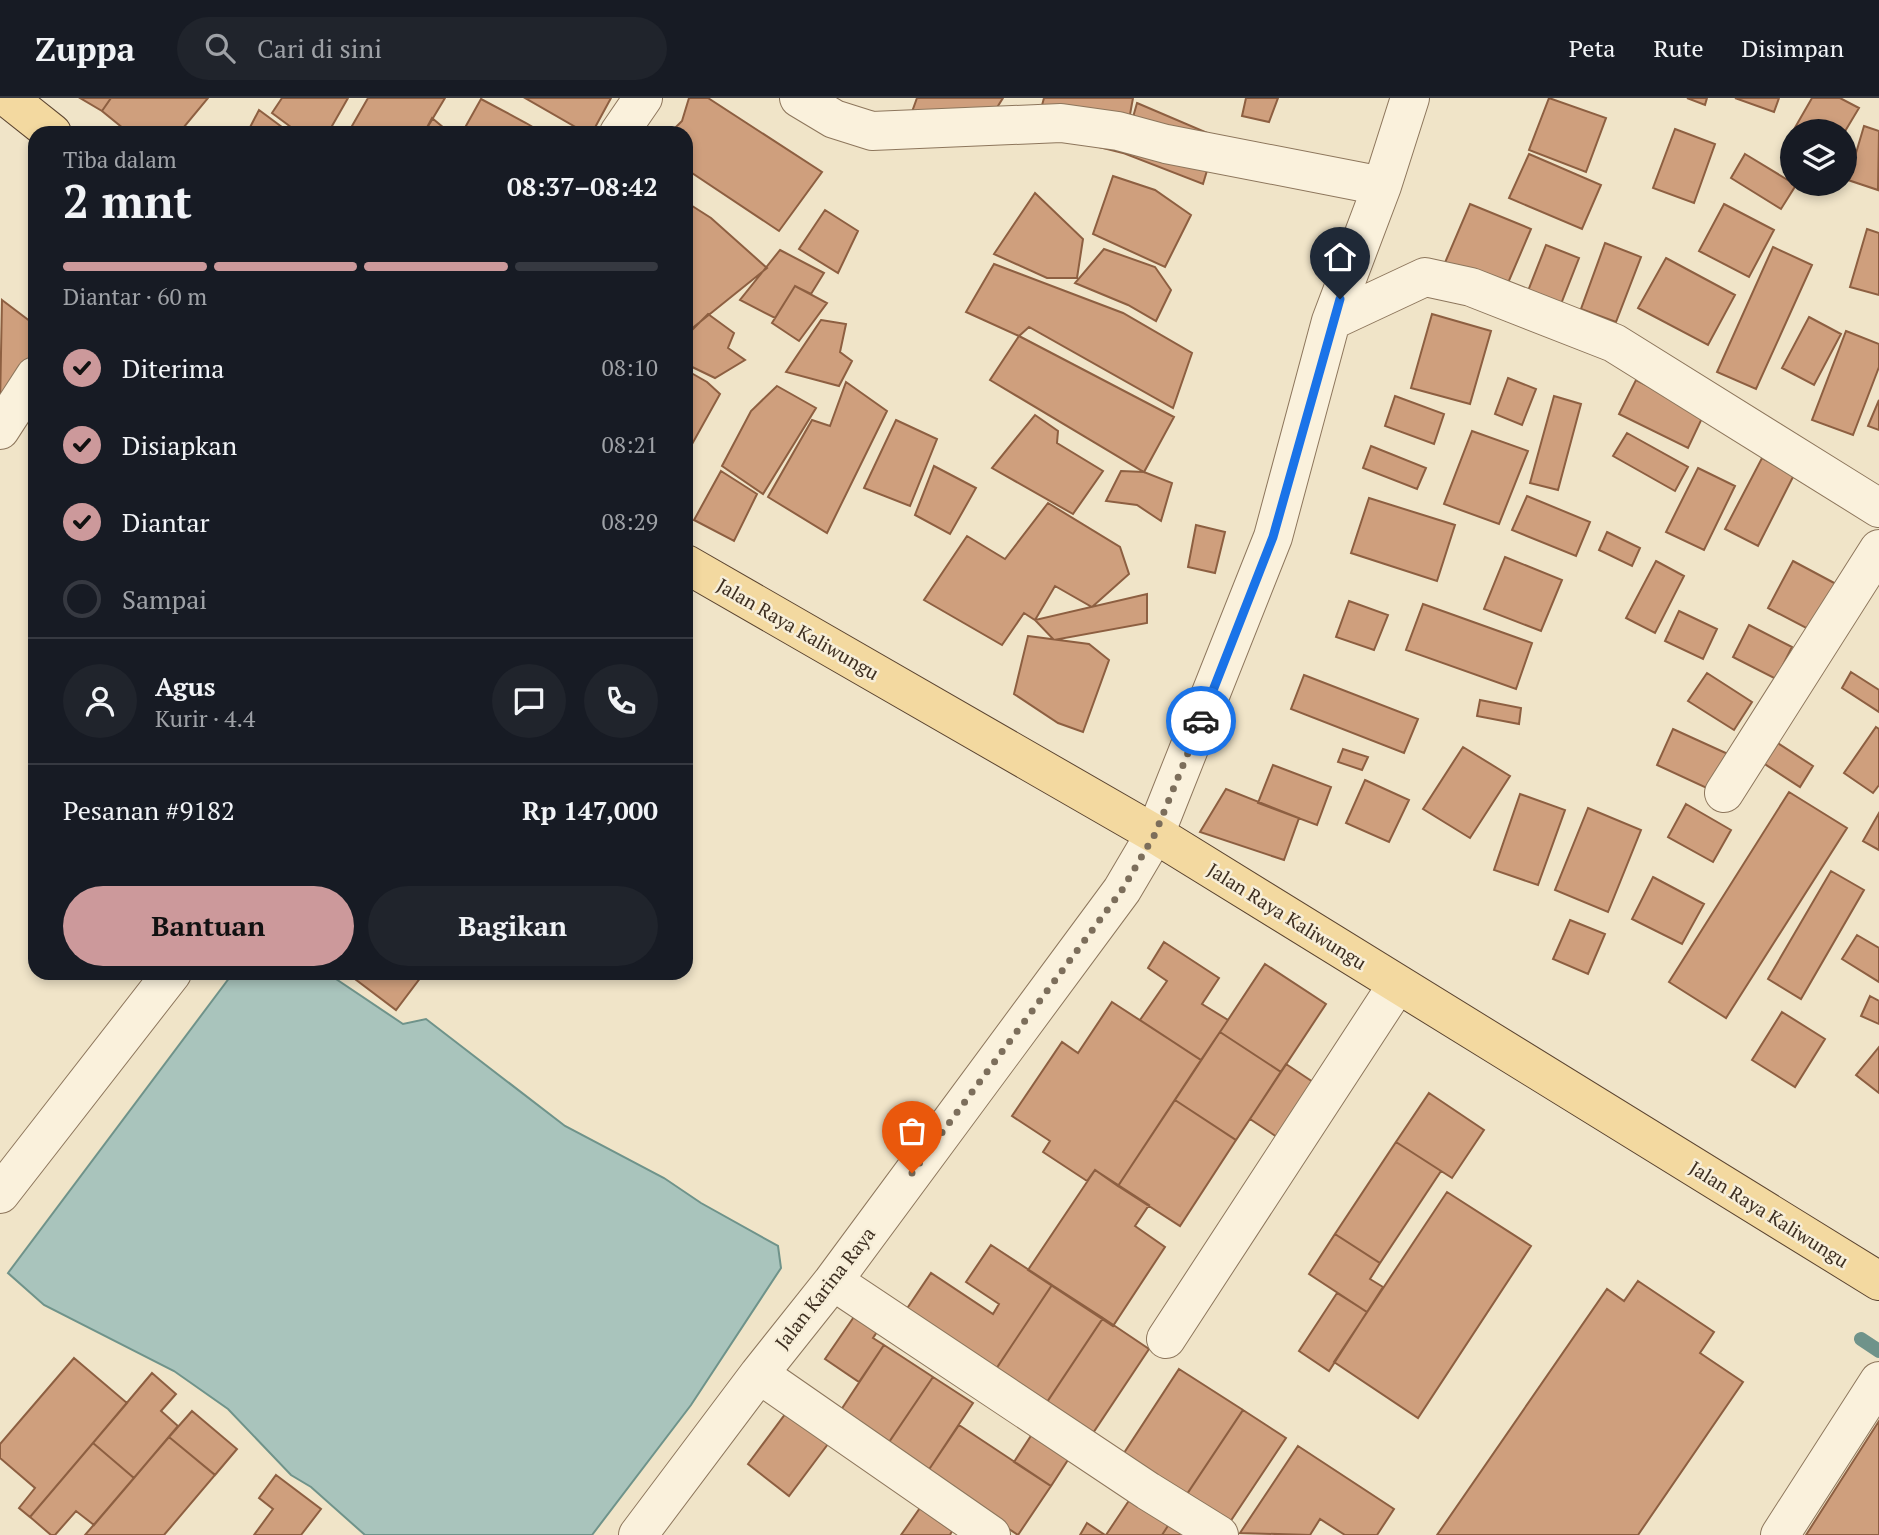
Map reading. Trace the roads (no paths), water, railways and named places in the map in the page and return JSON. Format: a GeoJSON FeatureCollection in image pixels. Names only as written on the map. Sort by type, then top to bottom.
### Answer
{"type":"FeatureCollection","features":[{"type":"Feature","properties":{"kind":"main road"},"geometry":{"type":"LineString","coordinates":[[8,98],[43,126]]}},
{"type":"Feature","properties":{"kind":"main road","name":"Jalan Raya Kaliwungu"},"geometry":{"type":"LineString","coordinates":[[693,568],[1155,834],[1876,1280]]}},
{"type":"Feature","properties":{"kind":"street"},"geometry":{"type":"LineString","coordinates":[[625,126],[643,98]]}},
{"type":"Feature","properties":{"kind":"street"},"geometry":{"type":"LineString","coordinates":[[799,98],[834,119],[872,131],[1061,122],[1118,131],[1166,145],[1382,186]]}},
{"type":"Feature","properties":{"kind":"street","name":"Jalan Karina Raya"},"geometry":{"type":"LineString","coordinates":[[638,1535],[833,1281],[1122,890],[1155,834],[1273,537],[1331,321],[1382,186],[1410,98]]}},
{"type":"Feature","properties":{"kind":"street"},"geometry":{"type":"LineString","coordinates":[[1331,321],[1425,277],[1471,287],[1614,343],[1879,509]]}},
{"type":"Feature","properties":{"kind":"street"},"geometry":{"type":"LineString","coordinates":[[0,430],[28,387]]}},
{"type":"Feature","properties":{"kind":"street"},"geometry":{"type":"LineString","coordinates":[[1724,793],[1879,549]]}},
{"type":"Feature","properties":{"kind":"street"},"geometry":{"type":"LineString","coordinates":[[0,1194],[167,980]]}},
{"type":"Feature","properties":{"kind":"street"},"geometry":{"type":"LineString","coordinates":[[1166,1339],[1397,985]]}},
{"type":"Feature","properties":{"kind":"street"},"geometry":{"type":"LineString","coordinates":[[833,1281],[1148,1491],[1220,1535]]}},
{"type":"Feature","properties":{"kind":"street"},"geometry":{"type":"LineString","coordinates":[[759,1374],[991,1535]]}},
{"type":"Feature","properties":{"kind":"street"},"geometry":{"type":"LineString","coordinates":[[1780,1535],[1879,1381]]}},
{"type":"Feature","properties":{"kind":"water"},"geometry":{"type":"Polygon","coordinates":[[[228,980],[337,980],[403,1024],[426,1019],[565,1126],[664,1178],[701,1203],[778,1246],[781,1268],[691,1405],[592,1535],[365,1535],[311,1487],[291,1475],[228,1409],[174,1371],[44,1305],[8,1273],[228,980]]]}},
{"type":"Feature","properties":{"kind":"waterway"},"geometry":{"type":"LineString","coordinates":[[1861,1339],[1879,1351]]}}]}
